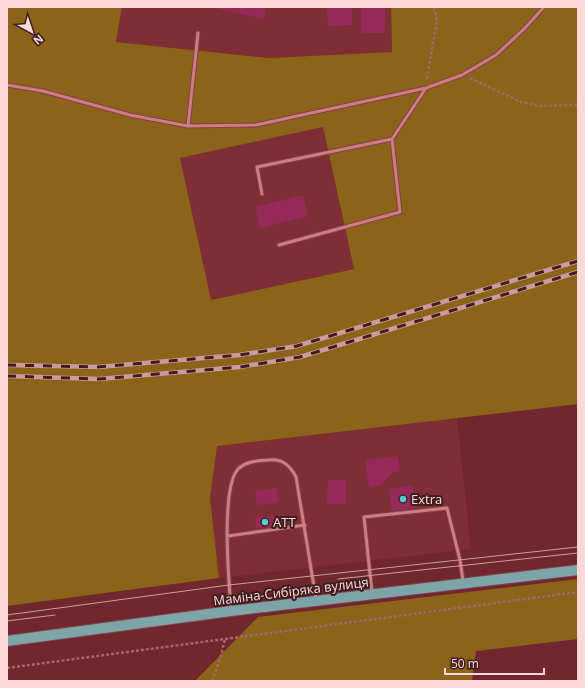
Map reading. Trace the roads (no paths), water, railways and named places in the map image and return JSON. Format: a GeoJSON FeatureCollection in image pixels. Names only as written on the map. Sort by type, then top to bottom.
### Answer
{"type":"FeatureCollection","features":[{"type":"Feature","properties":{"kind":"main road","name":"Маміна-Сибіряка вулиця"},"geometry":{"type":"LineString","coordinates":[[7,640],[231,611],[578,570]]}},
{"type":"Feature","properties":{"kind":"lane"},"geometry":{"type":"LineString","coordinates":[[7,86],[43,91],[130,115],[188,126],[256,125],[426,88],[462,75],[496,55],[525,28],[544,7]]}},
{"type":"Feature","properties":{"kind":"lane"},"geometry":{"type":"LineString","coordinates":[[188,126],[198,33]]}},
{"type":"Feature","properties":{"kind":"lane"},"geometry":{"type":"LineString","coordinates":[[279,245],[400,212],[392,139],[426,88]]}},
{"type":"Feature","properties":{"kind":"lane"},"geometry":{"type":"LineString","coordinates":[[262,194],[257,167],[392,139]]}},
{"type":"Feature","properties":{"kind":"lane"},"geometry":{"type":"LineString","coordinates":[[231,611],[228,536],[230,489],[232,478],[239,468],[249,462],[274,459],[284,462],[292,468],[296,477],[316,601]]}},
{"type":"Feature","properties":{"kind":"lane"},"geometry":{"type":"LineString","coordinates":[[372,595],[364,518],[447,508],[460,560],[463,584]]}},
{"type":"Feature","properties":{"kind":"lane"},"geometry":{"type":"LineString","coordinates":[[228,536],[304,525]]}},
{"type":"Feature","properties":{"kind":"tram line"},"geometry":{"type":"LineString","coordinates":[[7,615],[229,585],[578,547]]}},
{"type":"Feature","properties":{"kind":"tram line"},"geometry":{"type":"LineString","coordinates":[[338,579],[578,553]]}},
{"type":"Feature","properties":{"kind":"tram line"},"geometry":{"type":"LineString","coordinates":[[7,621],[55,615]]}},
{"type":"Feature","properties":{"kind":"railway"},"geometry":{"type":"LineString","coordinates":[[7,365],[98,367],[239,355],[297,346],[578,261]]}},
{"type":"Feature","properties":{"kind":"railway"},"geometry":{"type":"LineString","coordinates":[[7,376],[99,379],[240,367],[300,357],[578,272]]}},
{"type":"Feature","properties":{"kind":"place","name":"Extra"},"geometry":{"type":"Point","coordinates":[403,499]}},
{"type":"Feature","properties":{"kind":"place","name":"ATT"},"geometry":{"type":"Point","coordinates":[265,522]}}]}
